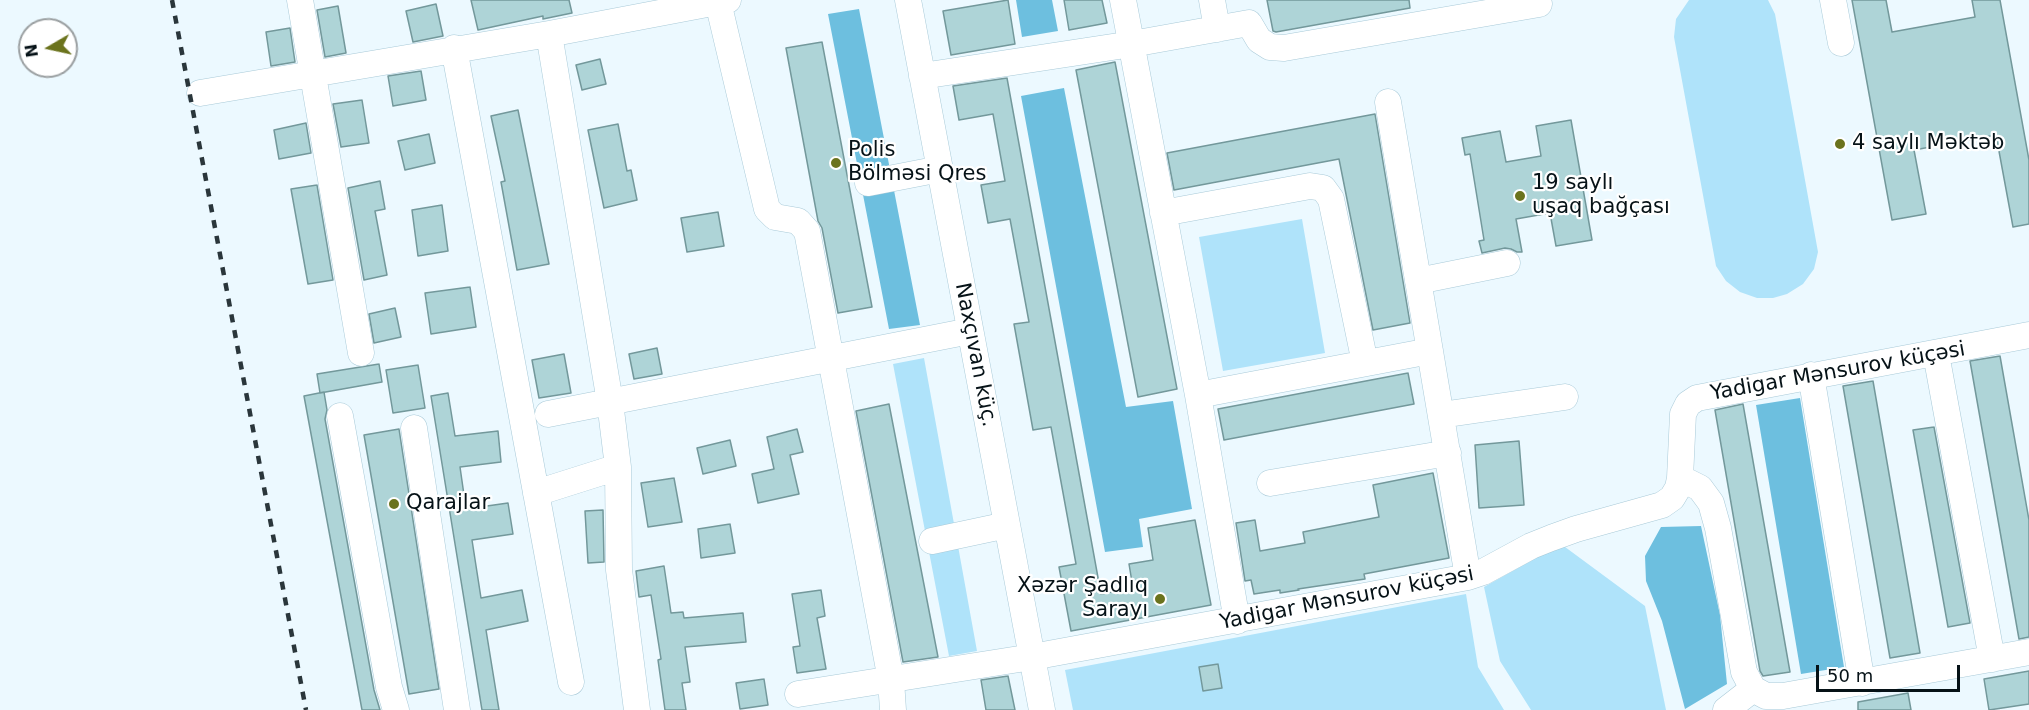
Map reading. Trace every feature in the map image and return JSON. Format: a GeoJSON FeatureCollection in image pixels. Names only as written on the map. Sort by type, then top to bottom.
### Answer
{"type":"FeatureCollection","features":[{"type":"Feature","properties":{"kind":"street"},"geometry":{"type":"LineString","coordinates":[[300,0],[361,353]]}},
{"type":"Feature","properties":{"kind":"street","name":"Naxçıvan küç."},"geometry":{"type":"LineString","coordinates":[[908,0],[1042,710]]}},
{"type":"Feature","properties":{"kind":"street"},"geometry":{"type":"LineString","coordinates":[[1123,0],[1198,395],[1237,621]]}},
{"type":"Feature","properties":{"kind":"street"},"geometry":{"type":"LineString","coordinates":[[1212,0],[1217,28]]}},
{"type":"Feature","properties":{"kind":"street"},"geometry":{"type":"LineString","coordinates":[[1833,0],[1841,43]]}},
{"type":"Feature","properties":{"kind":"street"},"geometry":{"type":"LineString","coordinates":[[200,93],[454,48],[549,34],[723,1],[767,209],[775,217],[798,220],[807,231],[891,680],[893,710]]}},
{"type":"Feature","properties":{"kind":"street"},"geometry":{"type":"LineString","coordinates":[[922,76],[1132,44],[1217,28],[1248,11],[1259,40],[1270,47],[1284,48],[1539,4]]}},
{"type":"Feature","properties":{"kind":"street"},"geometry":{"type":"LineString","coordinates":[[549,34],[610,402],[618,467],[619,570],[637,710]]}},
{"type":"Feature","properties":{"kind":"street"},"geometry":{"type":"LineString","coordinates":[[454,48],[571,682]]}},
{"type":"Feature","properties":{"kind":"street"},"geometry":{"type":"LineString","coordinates":[[1388,102],[1468,577]]}},
{"type":"Feature","properties":{"kind":"street"},"geometry":{"type":"LineString","coordinates":[[868,183],[940,169]]}},
{"type":"Feature","properties":{"kind":"street"},"geometry":{"type":"LineString","coordinates":[[1163,213],[1310,186],[1323,188],[1331,199],[1365,363]]}},
{"type":"Feature","properties":{"kind":"street"},"geometry":{"type":"LineString","coordinates":[[1418,280],[1507,263]]}},
{"type":"Feature","properties":{"kind":"street"},"geometry":{"type":"LineString","coordinates":[[548,414],[970,331]]}},
{"type":"Feature","properties":{"kind":"street","name":"Yadigar Mənsurov küçəsi"},"geometry":{"type":"LineString","coordinates":[[798,694],[1032,657],[1468,577],[1483,572],[1531,546],[1560,535],[1662,505],[1672,498],[1678,488],[1680,478],[1683,414],[1688,404],[1697,398],[2029,335]]}},
{"type":"Feature","properties":{"kind":"street"},"geometry":{"type":"LineString","coordinates":[[1198,395],[1430,351]]}},
{"type":"Feature","properties":{"kind":"street"},"geometry":{"type":"LineString","coordinates":[[1936,354],[1992,659]]}},
{"type":"Feature","properties":{"kind":"street"},"geometry":{"type":"LineString","coordinates":[[1811,375],[1862,682]]}},
{"type":"Feature","properties":{"kind":"street"},"geometry":{"type":"LineString","coordinates":[[1441,415],[1565,397]]}},
{"type":"Feature","properties":{"kind":"street"},"geometry":{"type":"LineString","coordinates":[[340,416],[389,687],[396,710]]}},
{"type":"Feature","properties":{"kind":"street"},"geometry":{"type":"LineString","coordinates":[[414,428],[457,710]]}},
{"type":"Feature","properties":{"kind":"street"},"geometry":{"type":"LineString","coordinates":[[1270,483],[1448,453]]}},
{"type":"Feature","properties":{"kind":"street"},"geometry":{"type":"LineString","coordinates":[[536,493],[618,467]]}},
{"type":"Feature","properties":{"kind":"street"},"geometry":{"type":"LineString","coordinates":[[1680,478],[1700,488],[1711,503],[1718,528],[1744,672],[1753,688],[1766,696],[1783,696],[2029,652]]}},
{"type":"Feature","properties":{"kind":"street"},"geometry":{"type":"LineString","coordinates":[[932,541],[1007,525]]}},
{"type":"Feature","properties":{"kind":"street"},"geometry":{"type":"LineString","coordinates":[[1726,710],[1753,688]]}},
{"type":"Feature","properties":{"kind":"shaded area"},"geometry":{"type":"Polygon","coordinates":[[[1016,0],[1052,0],[1058,31],[1022,37],[1016,0]]]}},
{"type":"Feature","properties":{"kind":"shaded area"},"geometry":{"type":"Polygon","coordinates":[[[1689,0],[1768,0],[1775,14],[1818,252],[1814,269],[1803,284],[1787,294],[1773,298],[1757,298],[1740,292],[1726,281],[1716,266],[1674,37],[1676,19],[1689,0]]]}},
{"type":"Feature","properties":{"kind":"shaded area"},"geometry":{"type":"Polygon","coordinates":[[[859,9],[920,325],[889,329],[828,14],[859,9]]]}},
{"type":"Feature","properties":{"kind":"shaded area"},"geometry":{"type":"Polygon","coordinates":[[[1064,88],[1126,407],[1173,401],[1192,509],[1139,519],[1143,547],[1105,552],[1021,96],[1064,88]]]}},
{"type":"Feature","properties":{"kind":"shaded area"},"geometry":{"type":"Polygon","coordinates":[[[1302,219],[1325,353],[1223,371],[1199,237],[1302,219]]]}},
{"type":"Feature","properties":{"kind":"shaded area"},"geometry":{"type":"Polygon","coordinates":[[[924,358],[977,651],[949,656],[893,364],[924,358]]]}},
{"type":"Feature","properties":{"kind":"shaded area"},"geometry":{"type":"Polygon","coordinates":[[[1800,398],[1844,667],[1801,674],[1756,405],[1800,398]]]}},
{"type":"Feature","properties":{"kind":"shaded area"},"geometry":{"type":"Polygon","coordinates":[[[1701,526],[1720,615],[1727,684],[1685,709],[1662,621],[1646,581],[1645,556],[1661,527],[1701,526]]]}},
{"type":"Feature","properties":{"kind":"shaded area"},"geometry":{"type":"Polygon","coordinates":[[[1561,544],[1645,606],[1666,710],[1531,710],[1500,661],[1484,587],[1561,544]]]}},
{"type":"Feature","properties":{"kind":"shaded area"},"geometry":{"type":"Polygon","coordinates":[[[1466,594],[1478,667],[1504,710],[1073,710],[1065,670],[1466,594]]]}},
{"type":"Feature","properties":{"kind":"building"},"geometry":{"type":"Polygon","coordinates":[[[471,0],[569,0],[572,13],[543,19],[543,16],[478,30],[471,0]]]}},
{"type":"Feature","properties":{"kind":"building"},"geometry":{"type":"Polygon","coordinates":[[[1008,0],[1015,44],[951,55],[943,11],[1008,0]]]}},
{"type":"Feature","properties":{"kind":"building"},"geometry":{"type":"Polygon","coordinates":[[[1064,0],[1102,0],[1107,23],[1069,30],[1064,0]]]}},
{"type":"Feature","properties":{"kind":"building"},"geometry":{"type":"Polygon","coordinates":[[[1267,0],[1409,0],[1410,8],[1276,32],[1273,31],[1267,0]]]}},
{"type":"Feature","properties":{"kind":"building"},"geometry":{"type":"Polygon","coordinates":[[[1852,0],[1886,0],[1892,32],[1975,17],[1972,0],[2000,0],[2029,160],[2029,224],[2013,227],[1996,135],[1914,150],[1926,214],[1892,220],[1852,0]]]}},
{"type":"Feature","properties":{"kind":"building"},"geometry":{"type":"Polygon","coordinates":[[[436,4],[443,36],[413,42],[406,11],[436,4]]]}},
{"type":"Feature","properties":{"kind":"building"},"geometry":{"type":"Polygon","coordinates":[[[338,6],[346,53],[325,57],[317,10],[338,6]]]}},
{"type":"Feature","properties":{"kind":"building"},"geometry":{"type":"Polygon","coordinates":[[[290,28],[295,62],[271,66],[266,32],[290,28]]]}},
{"type":"Feature","properties":{"kind":"building"},"geometry":{"type":"Polygon","coordinates":[[[822,42],[872,307],[838,313],[822,228],[818,221],[786,48],[822,42]]]}},
{"type":"Feature","properties":{"kind":"building"},"geometry":{"type":"Polygon","coordinates":[[[600,59],[606,84],[582,90],[576,65],[600,59]]]}},
{"type":"Feature","properties":{"kind":"building"},"geometry":{"type":"Polygon","coordinates":[[[1115,62],[1177,389],[1138,397],[1076,70],[1115,62]]]}},
{"type":"Feature","properties":{"kind":"building"},"geometry":{"type":"Polygon","coordinates":[[[421,71],[426,100],[393,106],[388,76],[421,71]]]}},
{"type":"Feature","properties":{"kind":"building"},"geometry":{"type":"Polygon","coordinates":[[[1007,78],[1101,594],[1133,588],[1129,564],[1153,560],[1148,528],[1195,520],[1211,605],[1071,631],[1059,567],[1076,564],[1051,427],[1033,430],[1014,324],[1029,322],[1010,219],[988,223],[981,185],[1005,181],[993,114],[959,120],[953,86],[1007,78]]]}},
{"type":"Feature","properties":{"kind":"building"},"geometry":{"type":"Polygon","coordinates":[[[362,100],[369,143],[341,147],[333,104],[362,100]]]}},
{"type":"Feature","properties":{"kind":"building"},"geometry":{"type":"Polygon","coordinates":[[[518,110],[549,264],[517,270],[501,182],[505,181],[491,116],[518,110]]]}},
{"type":"Feature","properties":{"kind":"building"},"geometry":{"type":"Polygon","coordinates":[[[1375,114],[1410,323],[1373,330],[1339,159],[1174,190],[1167,153],[1375,114]]]}},
{"type":"Feature","properties":{"kind":"building"},"geometry":{"type":"Polygon","coordinates":[[[1571,120],[1592,240],[1556,246],[1550,213],[1516,219],[1522,252],[1505,248],[1482,253],[1479,241],[1484,240],[1470,154],[1465,155],[1462,138],[1500,131],[1506,162],[1541,156],[1536,126],[1571,120]]]}},
{"type":"Feature","properties":{"kind":"building"},"geometry":{"type":"Polygon","coordinates":[[[306,123],[311,153],[279,159],[274,130],[306,123]]]}},
{"type":"Feature","properties":{"kind":"building"},"geometry":{"type":"Polygon","coordinates":[[[618,124],[627,171],[631,170],[637,200],[604,208],[588,130],[618,124]]]}},
{"type":"Feature","properties":{"kind":"building"},"geometry":{"type":"Polygon","coordinates":[[[429,134],[435,163],[405,170],[398,141],[429,134]]]}},
{"type":"Feature","properties":{"kind":"building"},"geometry":{"type":"Polygon","coordinates":[[[380,181],[385,209],[375,211],[387,275],[364,280],[348,188],[380,181]]]}},
{"type":"Feature","properties":{"kind":"building"},"geometry":{"type":"Polygon","coordinates":[[[317,185],[333,280],[308,284],[291,189],[317,185]]]}},
{"type":"Feature","properties":{"kind":"building"},"geometry":{"type":"Polygon","coordinates":[[[442,205],[448,251],[418,256],[412,210],[442,205]]]}},
{"type":"Feature","properties":{"kind":"building"},"geometry":{"type":"Polygon","coordinates":[[[718,212],[724,246],[687,252],[681,218],[718,212]]]}},
{"type":"Feature","properties":{"kind":"building"},"geometry":{"type":"Polygon","coordinates":[[[470,287],[476,327],[431,334],[425,293],[470,287]]]}},
{"type":"Feature","properties":{"kind":"building"},"geometry":{"type":"Polygon","coordinates":[[[395,308],[401,337],[374,343],[369,314],[395,308]]]}},
{"type":"Feature","properties":{"kind":"building"},"geometry":{"type":"Polygon","coordinates":[[[657,348],[662,374],[634,379],[629,354],[657,348]]]}},
{"type":"Feature","properties":{"kind":"building"},"geometry":{"type":"Polygon","coordinates":[[[564,354],[571,393],[539,398],[532,360],[564,354]]]}},
{"type":"Feature","properties":{"kind":"building"},"geometry":{"type":"Polygon","coordinates":[[[2000,356],[2029,520],[2029,637],[2019,639],[1970,361],[2000,356]]]}},
{"type":"Feature","properties":{"kind":"building"},"geometry":{"type":"Polygon","coordinates":[[[379,364],[382,382],[320,393],[317,374],[379,364]]]}},
{"type":"Feature","properties":{"kind":"building"},"geometry":{"type":"Polygon","coordinates":[[[418,365],[425,408],[393,413],[386,370],[418,365]]]}},
{"type":"Feature","properties":{"kind":"building"},"geometry":{"type":"Polygon","coordinates":[[[1408,373],[1414,404],[1224,440],[1218,409],[1408,373]]]}},
{"type":"Feature","properties":{"kind":"building"},"geometry":{"type":"Polygon","coordinates":[[[1873,381],[1920,653],[1890,658],[1843,386],[1873,381]]]}},
{"type":"Feature","properties":{"kind":"building"},"geometry":{"type":"Polygon","coordinates":[[[324,392],[327,410],[325,419],[374,690],[380,710],[362,710],[304,396],[324,392]]]}},
{"type":"Feature","properties":{"kind":"building"},"geometry":{"type":"Polygon","coordinates":[[[448,393],[455,436],[498,431],[501,462],[460,467],[466,509],[508,503],[513,534],[472,540],[481,598],[522,590],[528,621],[486,630],[499,710],[482,710],[431,396],[448,393]]]}},
{"type":"Feature","properties":{"kind":"building"},"geometry":{"type":"Polygon","coordinates":[[[889,404],[938,657],[903,662],[856,411],[889,404]]]}},
{"type":"Feature","properties":{"kind":"building"},"geometry":{"type":"Polygon","coordinates":[[[1743,404],[1790,672],[1763,676],[1760,671],[1715,410],[1743,404]]]}},
{"type":"Feature","properties":{"kind":"building"},"geometry":{"type":"Polygon","coordinates":[[[1934,427],[1970,623],[1948,627],[1913,430],[1934,427]]]}},
{"type":"Feature","properties":{"kind":"building","name":"Qarajlar"},"geometry":{"type":"Polygon","coordinates":[[[399,429],[439,689],[409,694],[364,435],[399,429]]]}},
{"type":"Feature","properties":{"kind":"building"},"geometry":{"type":"Polygon","coordinates":[[[797,429],[803,452],[790,455],[799,494],[758,503],[752,474],[774,469],[767,437],[797,429]]]}},
{"type":"Feature","properties":{"kind":"building"},"geometry":{"type":"Polygon","coordinates":[[[730,440],[736,466],[703,474],[697,448],[730,440]]]}},
{"type":"Feature","properties":{"kind":"building"},"geometry":{"type":"Polygon","coordinates":[[[1519,441],[1524,505],[1479,508],[1475,445],[1519,441]]]}},
{"type":"Feature","properties":{"kind":"building"},"geometry":{"type":"Polygon","coordinates":[[[1433,473],[1449,558],[1364,574],[1365,579],[1280,593],[1280,590],[1254,594],[1251,580],[1245,581],[1236,523],[1255,520],[1260,551],[1305,543],[1303,532],[1379,517],[1373,485],[1433,473]]]}},
{"type":"Feature","properties":{"kind":"building"},"geometry":{"type":"Polygon","coordinates":[[[674,478],[682,522],[648,527],[641,483],[674,478]]]}},
{"type":"Feature","properties":{"kind":"building"},"geometry":{"type":"Polygon","coordinates":[[[603,510],[604,562],[588,563],[585,511],[603,510]]]}},
{"type":"Feature","properties":{"kind":"building"},"geometry":{"type":"Polygon","coordinates":[[[730,524],[735,553],[701,558],[698,529],[730,524]]]}},
{"type":"Feature","properties":{"kind":"building"},"geometry":{"type":"Polygon","coordinates":[[[664,566],[671,613],[683,612],[684,618],[743,613],[746,642],[685,647],[690,682],[682,683],[686,710],[665,710],[658,660],[661,659],[651,595],[639,597],[636,571],[664,566]]]}},
{"type":"Feature","properties":{"kind":"building"},"geometry":{"type":"Polygon","coordinates":[[[821,590],[825,616],[817,618],[826,669],[797,673],[793,647],[800,646],[792,594],[821,590]]]}},
{"type":"Feature","properties":{"kind":"building"},"geometry":{"type":"Polygon","coordinates":[[[1218,664],[1222,688],[1203,691],[1199,667],[1218,664]]]}},
{"type":"Feature","properties":{"kind":"building"},"geometry":{"type":"Polygon","coordinates":[[[2029,671],[2029,704],[1989,710],[1984,679],[2029,671]]]}},
{"type":"Feature","properties":{"kind":"building"},"geometry":{"type":"Polygon","coordinates":[[[1008,676],[1015,710],[986,710],[981,680],[1008,676]]]}},
{"type":"Feature","properties":{"kind":"building"},"geometry":{"type":"Polygon","coordinates":[[[764,679],[768,705],[740,709],[736,683],[764,679]]]}},
{"type":"Feature","properties":{"kind":"building"},"geometry":{"type":"Polygon","coordinates":[[[1908,693],[1911,710],[1858,710],[1858,702],[1908,693]]]}},
{"type":"Feature","properties":{"kind":"railway"},"geometry":{"type":"LineString","coordinates":[[172,0],[306,710]]}},
{"type":"Feature","properties":{"kind":"place","name":"4 saylı Məktəb"},"geometry":{"type":"Point","coordinates":[1840,144]}},
{"type":"Feature","properties":{"kind":"place","name":"Polis Bölməsi Qres"},"geometry":{"type":"Point","coordinates":[836,163]}},
{"type":"Feature","properties":{"kind":"place","name":"19 saylı uşaq bağçası"},"geometry":{"type":"Point","coordinates":[1520,196]}},
{"type":"Feature","properties":{"kind":"place","name":"Qarajlar"},"geometry":{"type":"Point","coordinates":[394,504]}},
{"type":"Feature","properties":{"kind":"place","name":"Xəzər Şadlıq Sarayı"},"geometry":{"type":"Point","coordinates":[1160,599]}}]}
